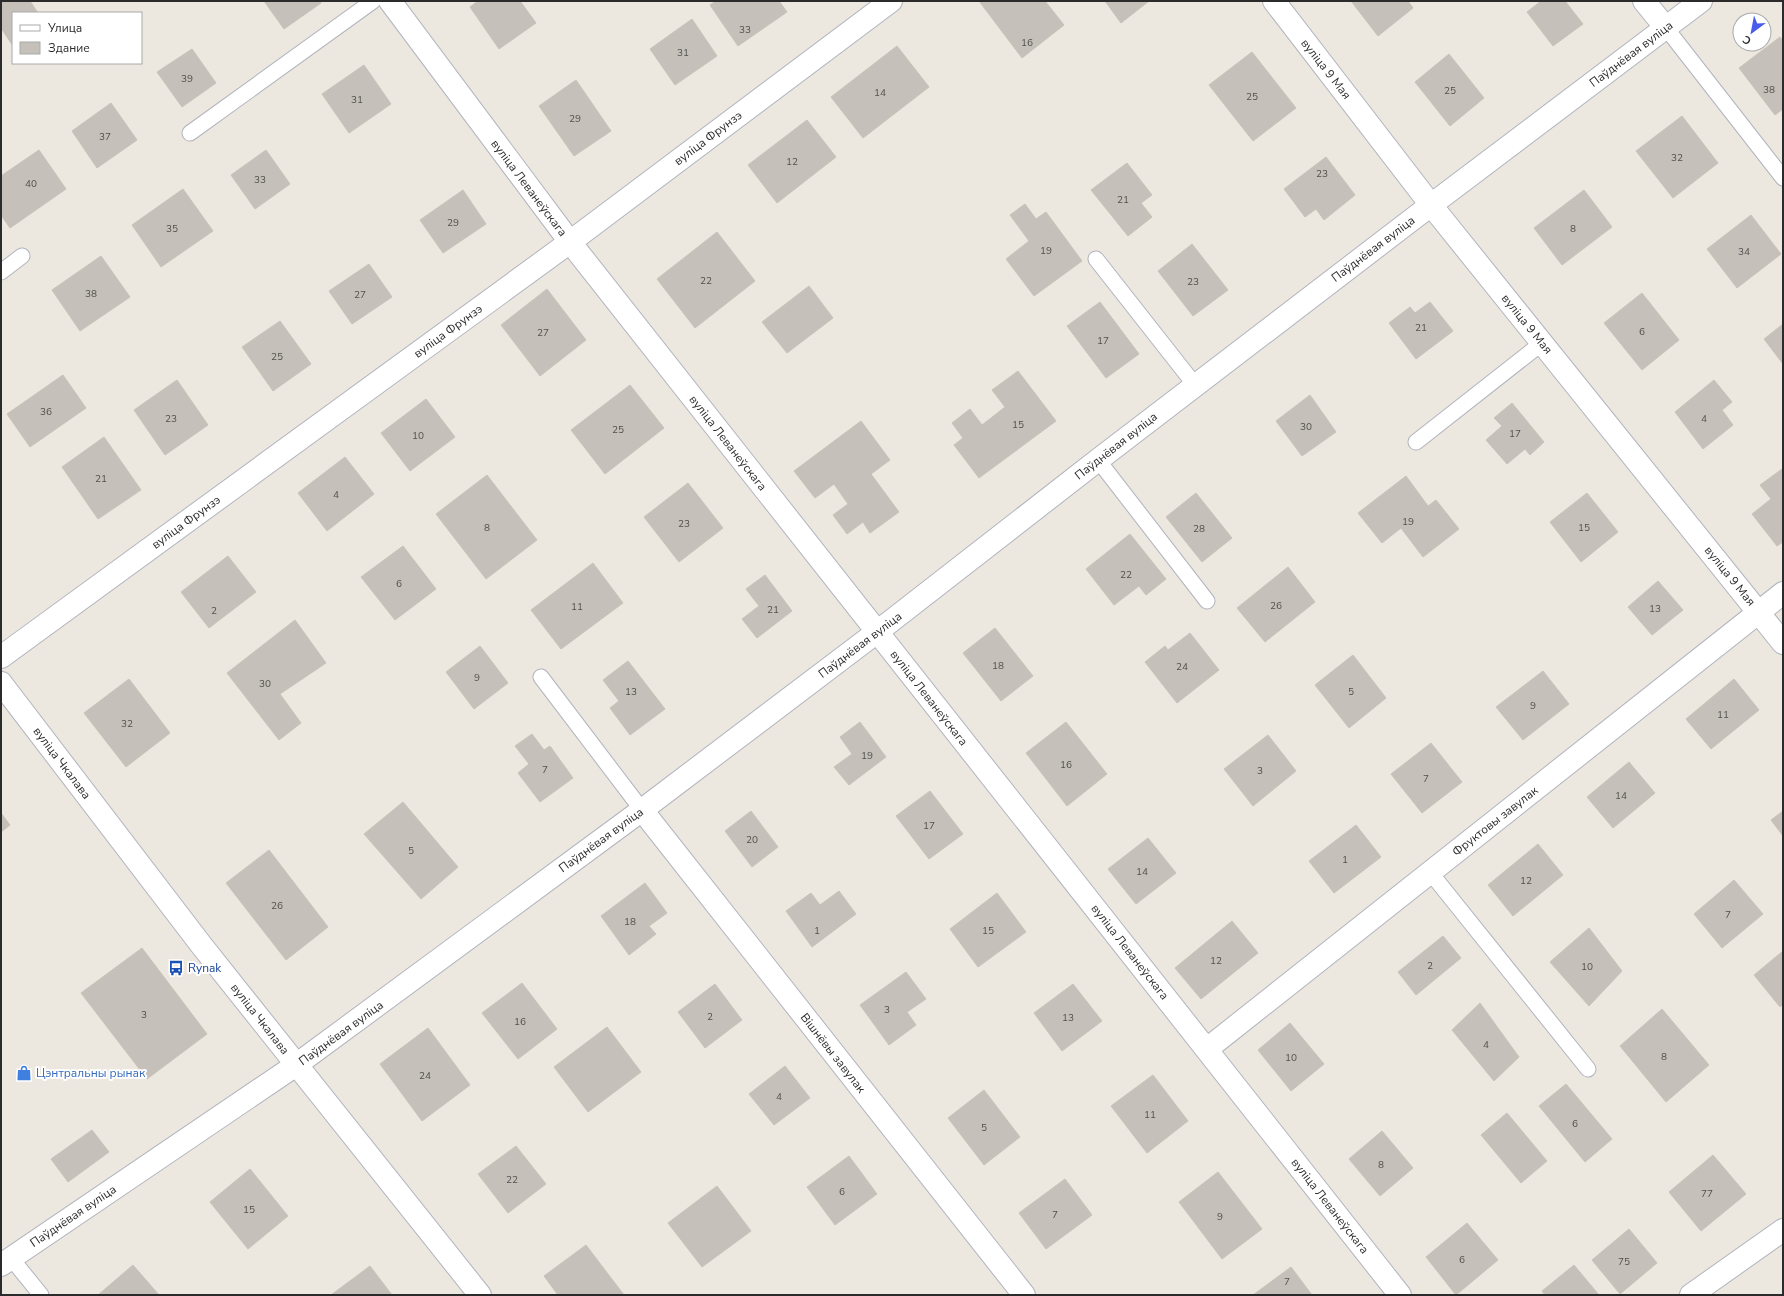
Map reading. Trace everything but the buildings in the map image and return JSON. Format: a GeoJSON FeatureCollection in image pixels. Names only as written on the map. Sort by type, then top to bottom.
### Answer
{"type":"FeatureCollection","features":[{"type":"Feature","properties":{"kind":"street","name":"вуліца Леванеўскага"},"geometry":{"type":"LineString","coordinates":[[390,1],[570,242],[1400,1295]]}},
{"type":"Feature","properties":{"kind":"street","name":"вуліца Фрунзэ"},"geometry":{"type":"LineString","coordinates":[[1,657],[570,242],[891,1]]}},
{"type":"Feature","properties":{"kind":"street","name":"вуліца 9 Мая"},"geometry":{"type":"LineString","coordinates":[[1274,1],[1431,205],[1783,643]]}},
{"type":"Feature","properties":{"kind":"street"},"geometry":{"type":"LineString","coordinates":[[1644,1],[1666,28]]}},
{"type":"Feature","properties":{"kind":"street","name":"Паўднёвая вуліца"},"geometry":{"type":"LineString","coordinates":[[6,1262],[296,1066],[642,810],[877,632],[1195,385],[1701,1]]}},
{"type":"Feature","properties":{"kind":"street","name":"Фруктовы завулак"},"geometry":{"type":"LineString","coordinates":[[1207,1049],[1783,593]]}},
{"type":"Feature","properties":{"kind":"street","name":"вуліца Чкалава"},"geometry":{"type":"LineString","coordinates":[[1,683],[202,946],[296,1066],[480,1295]]}},
{"type":"Feature","properties":{"kind":"street","name":"Вішнёвы завулак"},"geometry":{"type":"LineString","coordinates":[[642,810],[1024,1295]]}},
{"type":"Feature","properties":{"kind":"street"},"geometry":{"type":"LineString","coordinates":[[1691,1295],[1783,1230]]}},
{"type":"Feature","properties":{"kind":"lane"},"geometry":{"type":"LineString","coordinates":[[190,133],[373,1]]}},
{"type":"Feature","properties":{"kind":"lane"},"geometry":{"type":"LineString","coordinates":[[1666,28],[1783,178]]}},
{"type":"Feature","properties":{"kind":"lane"},"geometry":{"type":"LineString","coordinates":[[1,272],[22,256]]}},
{"type":"Feature","properties":{"kind":"lane"},"geometry":{"type":"LineString","coordinates":[[1096,259],[1195,385]]}},
{"type":"Feature","properties":{"kind":"lane"},"geometry":{"type":"LineString","coordinates":[[1416,442],[1542,343]]}},
{"type":"Feature","properties":{"kind":"lane"},"geometry":{"type":"LineString","coordinates":[[1098,460],[1206,601]]}},
{"type":"Feature","properties":{"kind":"lane"},"geometry":{"type":"LineString","coordinates":[[541,676],[642,810]]}},
{"type":"Feature","properties":{"kind":"lane"},"geometry":{"type":"LineString","coordinates":[[1430,872],[1588,1069]]}},
{"type":"Feature","properties":{"kind":"lane"},"geometry":{"type":"LineString","coordinates":[[6,1262],[41,1295]]}},
{"type":"Feature","properties":{"kind":"place","name":"Rynak"},"geometry":{"type":"Point","coordinates":[176,968]}},
{"type":"Feature","properties":{"kind":"place","name":"Цэнтральны рынак"},"geometry":{"type":"Point","coordinates":[24,1073]}}]}
